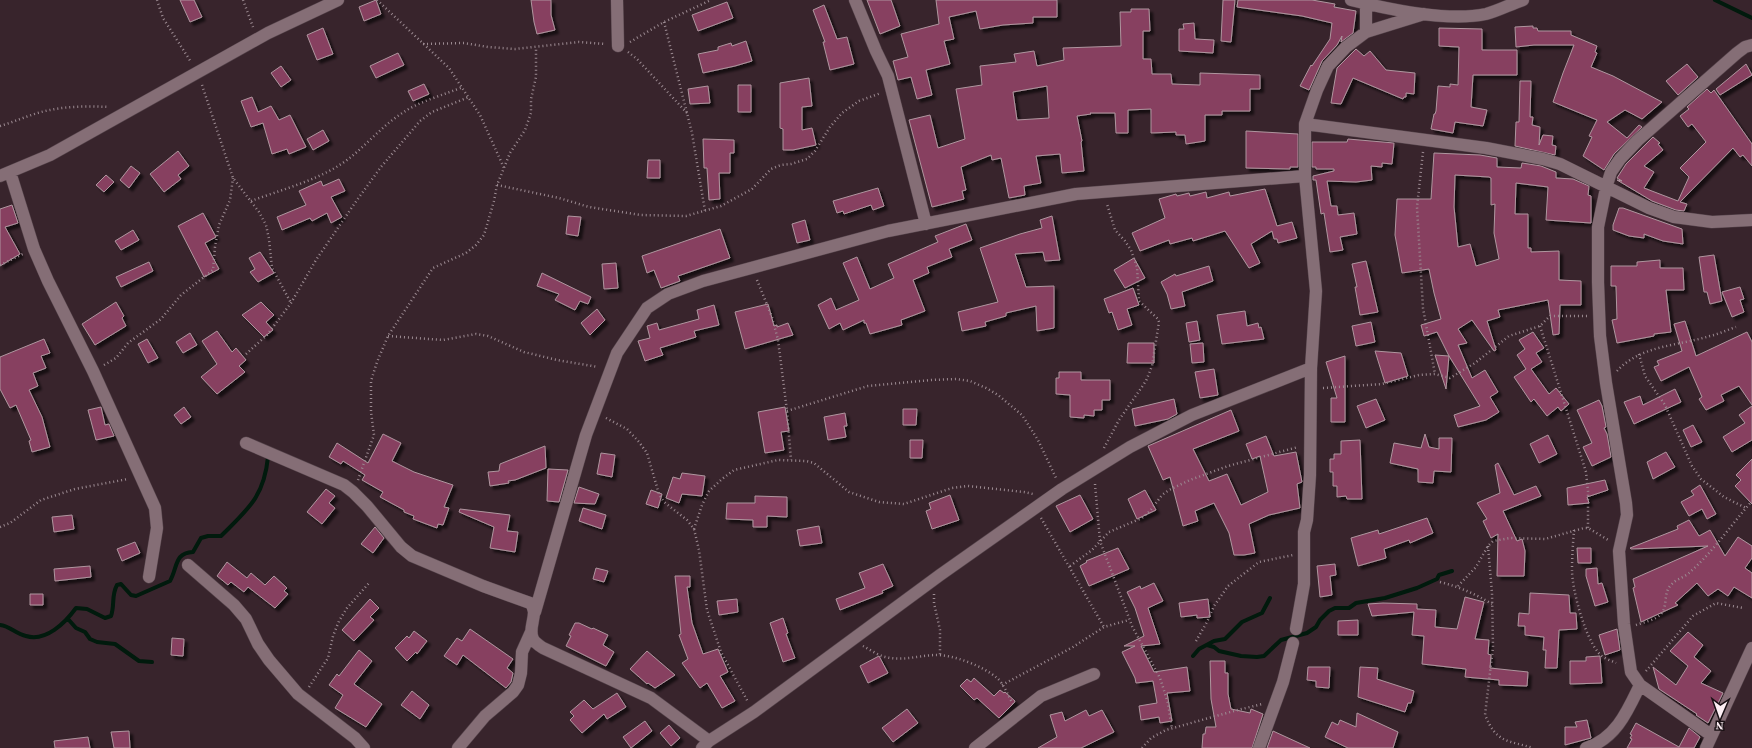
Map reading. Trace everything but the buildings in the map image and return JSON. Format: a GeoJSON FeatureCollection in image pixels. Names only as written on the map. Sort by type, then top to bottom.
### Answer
{"type":"FeatureCollection","features":[{"type":"Feature","properties":{"kind":"street"},"geometry":{"type":"LineString","coordinates":[[149,577],[157,528],[155,508],[142,476],[93,371],[48,281],[5,174],[50,156],[258,39],[338,0]]}},
{"type":"Feature","properties":{"kind":"street"},"geometry":{"type":"LineString","coordinates":[[617,0],[619,46]]}},
{"type":"Feature","properties":{"kind":"street"},"geometry":{"type":"LineString","coordinates":[[855,0],[888,76],[926,224]]}},
{"type":"Feature","properties":{"kind":"street"},"geometry":{"type":"LineString","coordinates":[[1351,0],[1424,14],[1464,15],[1485,14],[1523,0]]}},
{"type":"Feature","properties":{"kind":"street"},"geometry":{"type":"LineString","coordinates":[[1366,4],[1366,32]]}},
{"type":"Feature","properties":{"kind":"street"},"geometry":{"type":"LineString","coordinates":[[1296,629],[1304,584],[1304,532],[1307,520],[1310,475],[1310,388],[1316,291],[1304,176],[1305,124],[1317,90],[1328,66],[1346,47],[1366,32],[1424,14]]}},
{"type":"Feature","properties":{"kind":"street"},"geometry":{"type":"LineString","coordinates":[[1711,735],[1639,682],[1631,672],[1624,630],[1621,583],[1620,547],[1626,515],[1626,503],[1606,383],[1599,315],[1598,227],[1611,172],[1620,159],[1638,140],[1737,53],[1745,47],[1752,45]]}},
{"type":"Feature","properties":{"kind":"street"},"geometry":{"type":"LineString","coordinates":[[1305,124],[1486,148],[1543,159],[1565,166],[1606,188],[1649,208],[1674,217],[1712,222],[1752,220]]}},
{"type":"Feature","properties":{"kind":"street"},"geometry":{"type":"LineString","coordinates":[[458,748],[486,716],[513,692],[518,684],[521,673],[522,652],[531,632],[535,612],[594,410],[617,353],[647,308],[668,294],[703,282],[888,231],[1076,194],[1304,176]]}},
{"type":"Feature","properties":{"kind":"street"},"geometry":{"type":"LineString","coordinates":[[531,632],[534,640],[542,648],[651,698],[706,744],[754,712],[940,575],[1062,489],[1130,447],[1192,414],[1311,368]]}},
{"type":"Feature","properties":{"kind":"street"},"geometry":{"type":"LineString","coordinates":[[246,443],[338,482],[353,492],[401,547],[412,556],[483,586],[530,603],[534,607],[535,612]]}},
{"type":"Feature","properties":{"kind":"street"},"geometry":{"type":"LineString","coordinates":[[188,565],[234,605],[246,618],[258,644],[269,660],[301,697],[355,738],[364,748]]}},
{"type":"Feature","properties":{"kind":"street"},"geometry":{"type":"LineString","coordinates":[[1259,748],[1276,701],[1293,644]]}},
{"type":"Feature","properties":{"kind":"street"},"geometry":{"type":"LineString","coordinates":[[1706,748],[1752,648]]}},
{"type":"Feature","properties":{"kind":"street"},"geometry":{"type":"LineString","coordinates":[[976,748],[1041,696],[1094,674]]}},
{"type":"Feature","properties":{"kind":"street"},"geometry":{"type":"LineString","coordinates":[[1586,748],[1592,746],[1616,730],[1627,712],[1639,682]]}},
{"type":"Feature","properties":{"kind":"path"},"geometry":{"type":"LineString","coordinates":[[157,0],[163,18],[198,73],[213,123],[225,150],[233,178],[259,212],[266,225],[272,268],[291,303]]}},
{"type":"Feature","properties":{"kind":"path"},"geometry":{"type":"LineString","coordinates":[[243,0],[258,39]]}},
{"type":"Feature","properties":{"kind":"path"},"geometry":{"type":"LineString","coordinates":[[377,0],[449,68],[463,87],[480,115],[504,168]]}},
{"type":"Feature","properties":{"kind":"path"},"geometry":{"type":"LineString","coordinates":[[619,46],[664,22],[711,0]]}},
{"type":"Feature","properties":{"kind":"path"},"geometry":{"type":"LineString","coordinates":[[664,22],[692,133],[705,211]]}},
{"type":"Feature","properties":{"kind":"path"},"geometry":{"type":"LineString","coordinates":[[423,44],[464,43],[488,47],[536,47],[579,42],[619,46],[638,59],[687,113]]}},
{"type":"Feature","properties":{"kind":"path"},"geometry":{"type":"LineString","coordinates":[[353,492],[374,436],[371,412],[371,381],[377,362],[388,336],[434,268],[466,253],[476,245],[484,235],[494,201],[497,184],[510,153],[525,130],[531,114],[531,99],[536,77],[536,47]]}},
{"type":"Feature","properties":{"kind":"path"},"geometry":{"type":"LineString","coordinates":[[251,201],[285,190],[337,167],[361,149],[378,130],[405,111],[463,87]]}},
{"type":"Feature","properties":{"kind":"path"},"geometry":{"type":"LineString","coordinates":[[497,184],[559,198],[589,207],[641,215],[686,216],[721,206],[752,189],[771,169],[807,159],[815,151],[830,127],[842,113],[859,101],[891,89]]}},
{"type":"Feature","properties":{"kind":"path"},"geometry":{"type":"LineString","coordinates":[[246,354],[267,335],[291,303],[316,260],[357,200],[381,167],[420,121],[432,112],[469,97]]}},
{"type":"Feature","properties":{"kind":"path"},"geometry":{"type":"LineString","coordinates":[[0,126],[24,117],[51,110],[94,106],[135,108]]}},
{"type":"Feature","properties":{"kind":"path"},"geometry":{"type":"LineString","coordinates":[[1425,140],[1417,207],[1423,308],[1435,374]]}},
{"type":"Feature","properties":{"kind":"path"},"geometry":{"type":"LineString","coordinates":[[93,371],[116,358],[128,343],[161,318],[181,295],[213,270],[219,225],[230,200],[233,178]]}},
{"type":"Feature","properties":{"kind":"path"},"geometry":{"type":"LineString","coordinates":[[1102,452],[1119,420],[1146,381],[1152,366],[1159,322],[1158,319],[1139,301],[1137,267],[1131,250],[1115,230],[1110,219],[1105,192]]}},
{"type":"Feature","properties":{"kind":"path"},"geometry":{"type":"LineString","coordinates":[[0,265],[34,249]]}},
{"type":"Feature","properties":{"kind":"path"},"geometry":{"type":"LineString","coordinates":[[752,268],[772,317],[778,340],[787,411],[791,460]]}},
{"type":"Feature","properties":{"kind":"path"},"geometry":{"type":"LineString","coordinates":[[1310,388],[1382,384],[1419,375],[1435,374],[1450,378],[1475,363],[1509,336],[1540,326],[1547,317],[1552,315],[1566,317],[1599,315]]}},
{"type":"Feature","properties":{"kind":"path"},"geometry":{"type":"LineString","coordinates":[[1540,326],[1586,472],[1588,491],[1588,528]]}},
{"type":"Feature","properties":{"kind":"path"},"geometry":{"type":"LineString","coordinates":[[1606,383],[1625,362],[1639,354],[1710,336],[1736,327]]}},
{"type":"Feature","properties":{"kind":"path"},"geometry":{"type":"LineString","coordinates":[[388,336],[442,340],[476,334],[488,336],[524,352],[557,360],[610,369]]}},
{"type":"Feature","properties":{"kind":"path"},"geometry":{"type":"LineString","coordinates":[[1639,354],[1645,376],[1665,405],[1692,466],[1701,478],[1724,498],[1746,508]]}},
{"type":"Feature","properties":{"kind":"path"},"geometry":{"type":"LineString","coordinates":[[787,411],[868,386],[943,379],[970,381],[998,395],[1022,415],[1038,440],[1062,489]]}},
{"type":"Feature","properties":{"kind":"path"},"geometry":{"type":"LineString","coordinates":[[594,410],[627,429],[639,442],[647,453],[659,494],[664,502],[687,520],[694,529],[699,550],[707,610],[721,652],[754,712]]}},
{"type":"Feature","properties":{"kind":"path"},"geometry":{"type":"LineString","coordinates":[[1070,566],[1092,550],[1109,532],[1142,518],[1150,511],[1162,495],[1190,480],[1228,466],[1310,444]]}},
{"type":"Feature","properties":{"kind":"path"},"geometry":{"type":"LineString","coordinates":[[694,529],[702,505],[709,491],[722,479],[734,470],[778,460],[806,461],[814,463],[849,492],[879,502],[904,504],[952,488],[968,486],[1024,492],[1046,499]]}},
{"type":"Feature","properties":{"kind":"path"},"geometry":{"type":"LineString","coordinates":[[1092,471],[1100,541],[1130,620],[1160,678],[1168,704],[1172,729]]}},
{"type":"Feature","properties":{"kind":"path"},"geometry":{"type":"LineString","coordinates":[[0,527],[10,523],[41,500],[75,489],[142,476]]}},
{"type":"Feature","properties":{"kind":"path"},"geometry":{"type":"LineString","coordinates":[[1624,630],[1661,614],[1664,609],[1669,586],[1688,573],[1714,547],[1752,501]]}},
{"type":"Feature","properties":{"kind":"path"},"geometry":{"type":"LineString","coordinates":[[1035,507],[1104,627]]}},
{"type":"Feature","properties":{"kind":"path"},"geometry":{"type":"LineString","coordinates":[[1458,586],[1476,567],[1488,546],[1493,541],[1510,538],[1545,539],[1574,530],[1588,528],[1620,547]]}},
{"type":"Feature","properties":{"kind":"path"},"geometry":{"type":"LineString","coordinates":[[1574,530],[1572,572],[1578,606],[1586,630],[1598,652],[1606,659],[1630,667]]}},
{"type":"Feature","properties":{"kind":"path"},"geometry":{"type":"LineString","coordinates":[[1488,546],[1493,647],[1485,716],[1495,734],[1505,741],[1533,748]]}},
{"type":"Feature","properties":{"kind":"path"},"geometry":{"type":"LineString","coordinates":[[1196,641],[1214,606],[1228,586],[1259,562],[1304,553]]}},
{"type":"Feature","properties":{"kind":"path"},"geometry":{"type":"LineString","coordinates":[[940,575],[934,595],[934,603],[940,630],[940,655]]}},
{"type":"Feature","properties":{"kind":"path"},"geometry":{"type":"LineString","coordinates":[[1440,582],[1458,586],[1474,593],[1492,604]]}},
{"type":"Feature","properties":{"kind":"path"},"geometry":{"type":"LineString","coordinates":[[301,697],[328,658],[333,636],[339,621],[369,583]]}},
{"type":"Feature","properties":{"kind":"path"},"geometry":{"type":"LineString","coordinates":[[1639,682],[1693,616],[1716,603],[1743,608]]}},
{"type":"Feature","properties":{"kind":"path"},"geometry":{"type":"LineString","coordinates":[[1002,685],[1073,647],[1104,627],[1130,620]]}},
{"type":"Feature","properties":{"kind":"path"},"geometry":{"type":"LineString","coordinates":[[852,640],[881,656],[899,660],[940,655],[956,658],[988,671],[998,679],[1019,713]]}},
{"type":"Feature","properties":{"kind":"path"},"geometry":{"type":"LineString","coordinates":[[1142,748],[1151,738],[1172,729],[1234,711],[1276,701]]}},
{"type":"Feature","properties":{"kind":"waterway"},"geometry":{"type":"LineString","coordinates":[[1715,0],[1752,18]]}},
{"type":"Feature","properties":{"kind":"waterway"},"geometry":{"type":"LineString","coordinates":[[0,625],[26,636],[41,636],[48,634],[61,625],[76,608],[87,609],[105,618],[111,616],[114,593],[117,585],[121,584],[131,595],[136,596],[170,581],[179,558],[187,553],[193,552],[201,538],[208,536],[221,536],[247,510],[263,482],[268,457]]}},
{"type":"Feature","properties":{"kind":"waterway"},"geometry":{"type":"LineString","coordinates":[[1207,645],[1214,647],[1219,651],[1241,656],[1264,656],[1281,640],[1307,633],[1316,627],[1320,620],[1329,611],[1335,608],[1349,608],[1356,603],[1385,598],[1417,588],[1437,579],[1439,575],[1452,571]]}},
{"type":"Feature","properties":{"kind":"waterway"},"geometry":{"type":"LineString","coordinates":[[1193,656],[1199,649],[1214,641],[1225,639],[1242,622],[1262,613],[1270,598]]}},
{"type":"Feature","properties":{"kind":"waterway"},"geometry":{"type":"LineString","coordinates":[[68,619],[76,628],[85,632],[90,639],[97,642],[115,644],[139,661],[152,662]]}}]}
